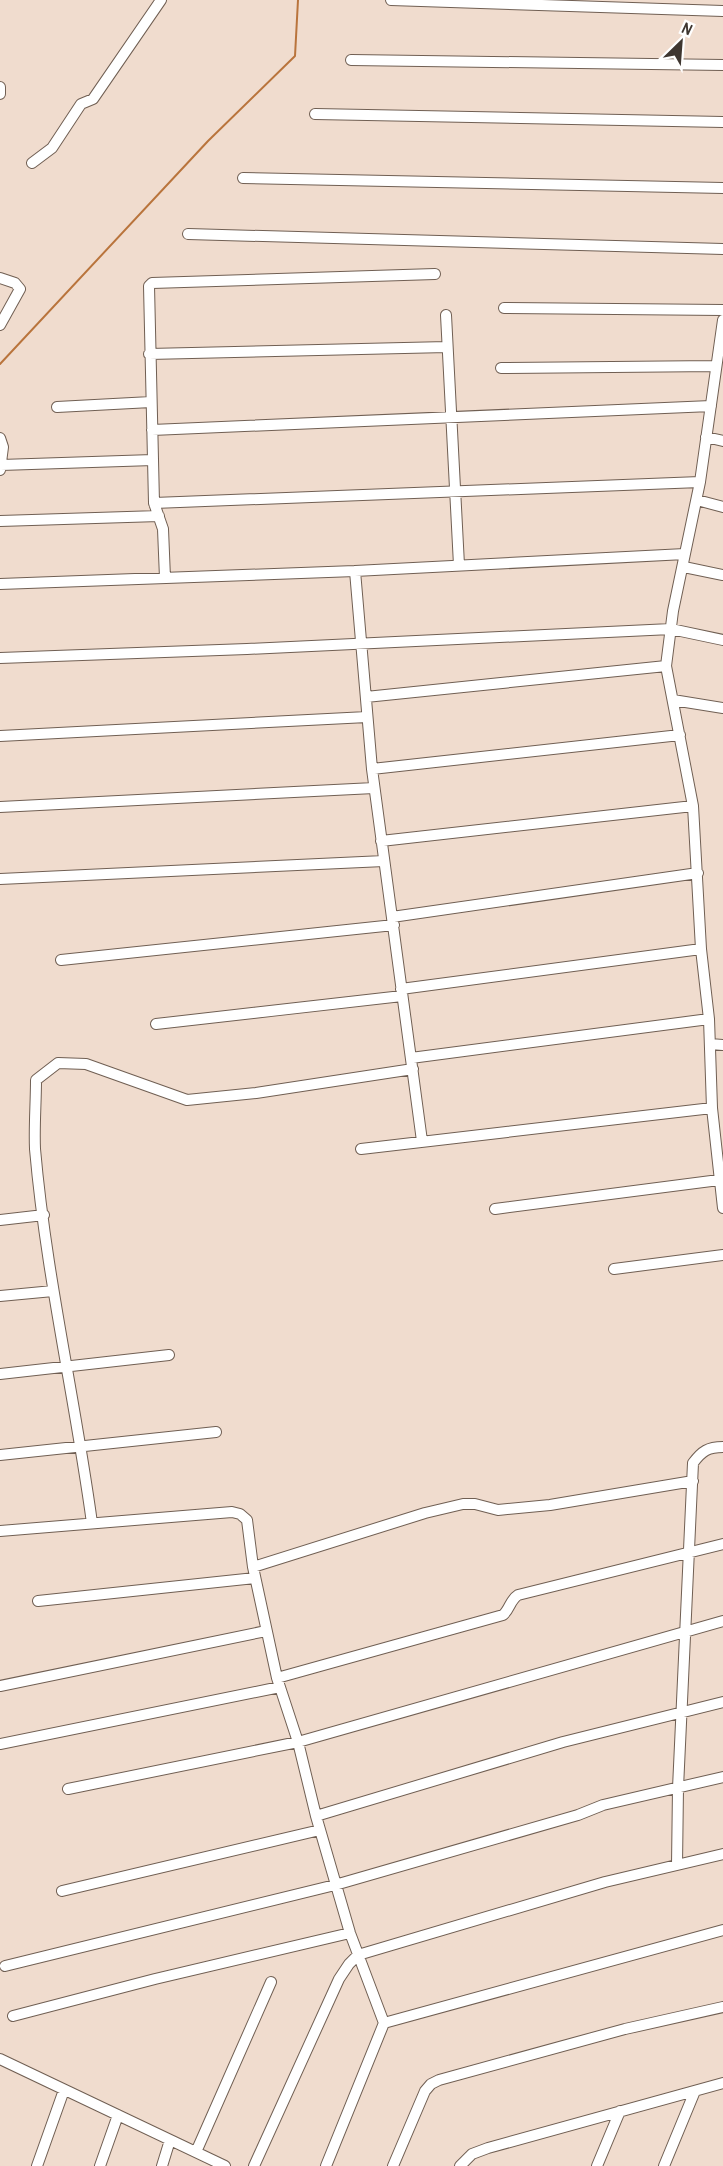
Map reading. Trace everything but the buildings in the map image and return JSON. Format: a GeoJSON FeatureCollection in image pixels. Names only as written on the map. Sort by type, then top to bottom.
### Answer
{"type":"FeatureCollection","features":[{"type":"Feature","properties":{"kind":"street"},"geometry":{"type":"LineString","coordinates":[[32,163],[52,148],[81,104],[93,99],[161,0]]}},
{"type":"Feature","properties":{"kind":"street"},"geometry":{"type":"LineString","coordinates":[[391,0],[723,11]]}},
{"type":"Feature","properties":{"kind":"street"},"geometry":{"type":"LineString","coordinates":[[351,60],[723,65]]}},
{"type":"Feature","properties":{"kind":"street"},"geometry":{"type":"LineString","coordinates":[[0,87],[0,94]]}},
{"type":"Feature","properties":{"kind":"street"},"geometry":{"type":"LineString","coordinates":[[315,114],[723,122]]}},
{"type":"Feature","properties":{"kind":"street"},"geometry":{"type":"LineString","coordinates":[[243,178],[723,188]]}},
{"type":"Feature","properties":{"kind":"street"},"geometry":{"type":"LineString","coordinates":[[188,234],[723,249]]}},
{"type":"Feature","properties":{"kind":"street"},"geometry":{"type":"LineString","coordinates":[[165,578],[163,529],[154,503],[147,291],[149,286],[153,283],[435,274]]}},
{"type":"Feature","properties":{"kind":"street"},"geometry":{"type":"LineString","coordinates":[[0,278],[15,283],[20,289],[0,325]]}},
{"type":"Feature","properties":{"kind":"street"},"geometry":{"type":"LineString","coordinates":[[504,308],[723,310]]}},
{"type":"Feature","properties":{"kind":"street"},"geometry":{"type":"LineString","coordinates":[[446,315],[459,565]]}},
{"type":"Feature","properties":{"kind":"street"},"geometry":{"type":"LineString","coordinates":[[723,320],[718,372],[700,482],[671,629],[666,666],[693,806],[701,949],[709,1019],[719,1180],[723,1208]]}},
{"type":"Feature","properties":{"kind":"street"},"geometry":{"type":"LineString","coordinates":[[149,354],[447,347]]}},
{"type":"Feature","properties":{"kind":"street"},"geometry":{"type":"LineString","coordinates":[[501,368],[718,372]]}},
{"type":"Feature","properties":{"kind":"street"},"geometry":{"type":"LineString","coordinates":[[57,407],[151,402]]}},
{"type":"Feature","properties":{"kind":"street"},"geometry":{"type":"LineString","coordinates":[[152,430],[711,406]]}},
{"type":"Feature","properties":{"kind":"street"},"geometry":{"type":"LineString","coordinates":[[706,436],[723,441]]}},
{"type":"Feature","properties":{"kind":"street"},"geometry":{"type":"LineString","coordinates":[[0,438],[3,447],[1,468],[153,460]]}},
{"type":"Feature","properties":{"kind":"street"},"geometry":{"type":"LineString","coordinates":[[154,503],[700,482]]}},
{"type":"Feature","properties":{"kind":"street"},"geometry":{"type":"LineString","coordinates":[[697,500],[723,507]]}},
{"type":"Feature","properties":{"kind":"street"},"geometry":{"type":"LineString","coordinates":[[0,521],[159,516]]}},
{"type":"Feature","properties":{"kind":"street"},"geometry":{"type":"LineString","coordinates":[[0,584],[685,554]]}},
{"type":"Feature","properties":{"kind":"street"},"geometry":{"type":"LineString","coordinates":[[684,567],[723,575]]}},
{"type":"Feature","properties":{"kind":"street"},"geometry":{"type":"LineString","coordinates":[[356,570],[374,788],[422,1141]]}},
{"type":"Feature","properties":{"kind":"street"},"geometry":{"type":"LineString","coordinates":[[0,658],[247,650],[671,629],[723,640]]}},
{"type":"Feature","properties":{"kind":"street"},"geometry":{"type":"LineString","coordinates":[[366,697],[666,666]]}},
{"type":"Feature","properties":{"kind":"street"},"geometry":{"type":"LineString","coordinates":[[673,700],[723,708]]}},
{"type":"Feature","properties":{"kind":"street"},"geometry":{"type":"LineString","coordinates":[[0,736],[368,717]]}},
{"type":"Feature","properties":{"kind":"street"},"geometry":{"type":"LineString","coordinates":[[372,769],[680,735]]}},
{"type":"Feature","properties":{"kind":"street"},"geometry":{"type":"LineString","coordinates":[[0,807],[374,788]]}},
{"type":"Feature","properties":{"kind":"street"},"geometry":{"type":"LineString","coordinates":[[381,841],[693,806]]}},
{"type":"Feature","properties":{"kind":"street"},"geometry":{"type":"LineString","coordinates":[[0,879],[384,861]]}},
{"type":"Feature","properties":{"kind":"street"},"geometry":{"type":"LineString","coordinates":[[61,960],[393,921],[698,873]]}},
{"type":"Feature","properties":{"kind":"street"},"geometry":{"type":"LineString","coordinates":[[156,1024],[402,993],[701,949]]}},
{"type":"Feature","properties":{"kind":"street"},"geometry":{"type":"LineString","coordinates":[[411,1058],[709,1019]]}},
{"type":"Feature","properties":{"kind":"street"},"geometry":{"type":"LineString","coordinates":[[710,1044],[723,1045]]}},
{"type":"Feature","properties":{"kind":"street"},"geometry":{"type":"LineString","coordinates":[[92,1523],[53,1291],[35,1147],[36,1080],[58,1063],[86,1064],[187,1100],[255,1093],[413,1069]]}},
{"type":"Feature","properties":{"kind":"street"},"geometry":{"type":"LineString","coordinates":[[361,1149],[716,1112]]}},
{"type":"Feature","properties":{"kind":"street"},"geometry":{"type":"LineString","coordinates":[[495,1209],[719,1180]]}},
{"type":"Feature","properties":{"kind":"street"},"geometry":{"type":"LineString","coordinates":[[0,1220],[44,1215]]}},
{"type":"Feature","properties":{"kind":"street"},"geometry":{"type":"LineString","coordinates":[[614,1269],[723,1255]]}},
{"type":"Feature","properties":{"kind":"street"},"geometry":{"type":"LineString","coordinates":[[0,1296],[53,1291]]}},
{"type":"Feature","properties":{"kind":"street"},"geometry":{"type":"LineString","coordinates":[[0,1374],[169,1355]]}},
{"type":"Feature","properties":{"kind":"street"},"geometry":{"type":"LineString","coordinates":[[0,1455],[216,1432]]}},
{"type":"Feature","properties":{"kind":"street"},"geometry":{"type":"LineString","coordinates":[[677,1865],[678,1788],[693,1463],[710,1447],[723,1447]]}},
{"type":"Feature","properties":{"kind":"street"},"geometry":{"type":"LineString","coordinates":[[38,1601],[254,1573],[425,1514],[463,1504],[475,1504],[498,1510],[550,1505],[693,1480]]}},
{"type":"Feature","properties":{"kind":"street"},"geometry":{"type":"LineString","coordinates":[[0,1531],[232,1512],[240,1514],[247,1520],[254,1573],[279,1683],[298,1742],[335,1885],[350,1933],[384,2023],[326,2166]]}},
{"type":"Feature","properties":{"kind":"street"},"geometry":{"type":"LineString","coordinates":[[0,1744],[279,1683],[503,1615],[508,1611],[513,1598],[518,1595],[723,1544]]}},
{"type":"Feature","properties":{"kind":"street"},"geometry":{"type":"LineString","coordinates":[[68,1789],[298,1742],[723,1621]]}},
{"type":"Feature","properties":{"kind":"street"},"geometry":{"type":"LineString","coordinates":[[0,1686],[266,1631]]}},
{"type":"Feature","properties":{"kind":"street"},"geometry":{"type":"LineString","coordinates":[[316,1816],[563,1742],[723,1702]]}},
{"type":"Feature","properties":{"kind":"street"},"geometry":{"type":"LineString","coordinates":[[5,1966],[335,1885],[578,1815],[603,1805],[723,1777]]}},
{"type":"Feature","properties":{"kind":"street"},"geometry":{"type":"LineString","coordinates":[[62,1891],[320,1830]]}},
{"type":"Feature","properties":{"kind":"street"},"geometry":{"type":"LineString","coordinates":[[254,2166],[339,1979],[358,1955],[605,1882],[723,1854]]}},
{"type":"Feature","properties":{"kind":"street"},"geometry":{"type":"LineString","coordinates":[[384,2023],[723,1930]]}},
{"type":"Feature","properties":{"kind":"street"},"geometry":{"type":"LineString","coordinates":[[14,2016],[155,1979],[350,1933]]}},
{"type":"Feature","properties":{"kind":"street"},"geometry":{"type":"LineString","coordinates":[[196,2152],[272,1982]]}},
{"type":"Feature","properties":{"kind":"street"},"geometry":{"type":"LineString","coordinates":[[393,2166],[425,2091],[439,2080],[625,2030],[723,2007]]}},
{"type":"Feature","properties":{"kind":"street"},"geometry":{"type":"LineString","coordinates":[[0,2059],[225,2166]]}},
{"type":"Feature","properties":{"kind":"street"},"geometry":{"type":"LineString","coordinates":[[460,2166],[472,2154],[488,2148],[723,2084]]}},
{"type":"Feature","properties":{"kind":"street"},"geometry":{"type":"LineString","coordinates":[[37,2166],[64,2090]]}},
{"type":"Feature","properties":{"kind":"street"},"geometry":{"type":"LineString","coordinates":[[664,2166],[695,2091]]}},
{"type":"Feature","properties":{"kind":"street"},"geometry":{"type":"LineString","coordinates":[[597,2166],[620,2111]]}},
{"type":"Feature","properties":{"kind":"street"},"geometry":{"type":"LineString","coordinates":[[100,2166],[118,2115]]}},
{"type":"Feature","properties":{"kind":"street"},"geometry":{"type":"LineString","coordinates":[[162,2166],[170,2140]]}},
{"type":"Feature","properties":{"kind":"waterway"},"geometry":{"type":"LineString","coordinates":[[0,364],[208,141],[295,56],[298,0]]}}]}
